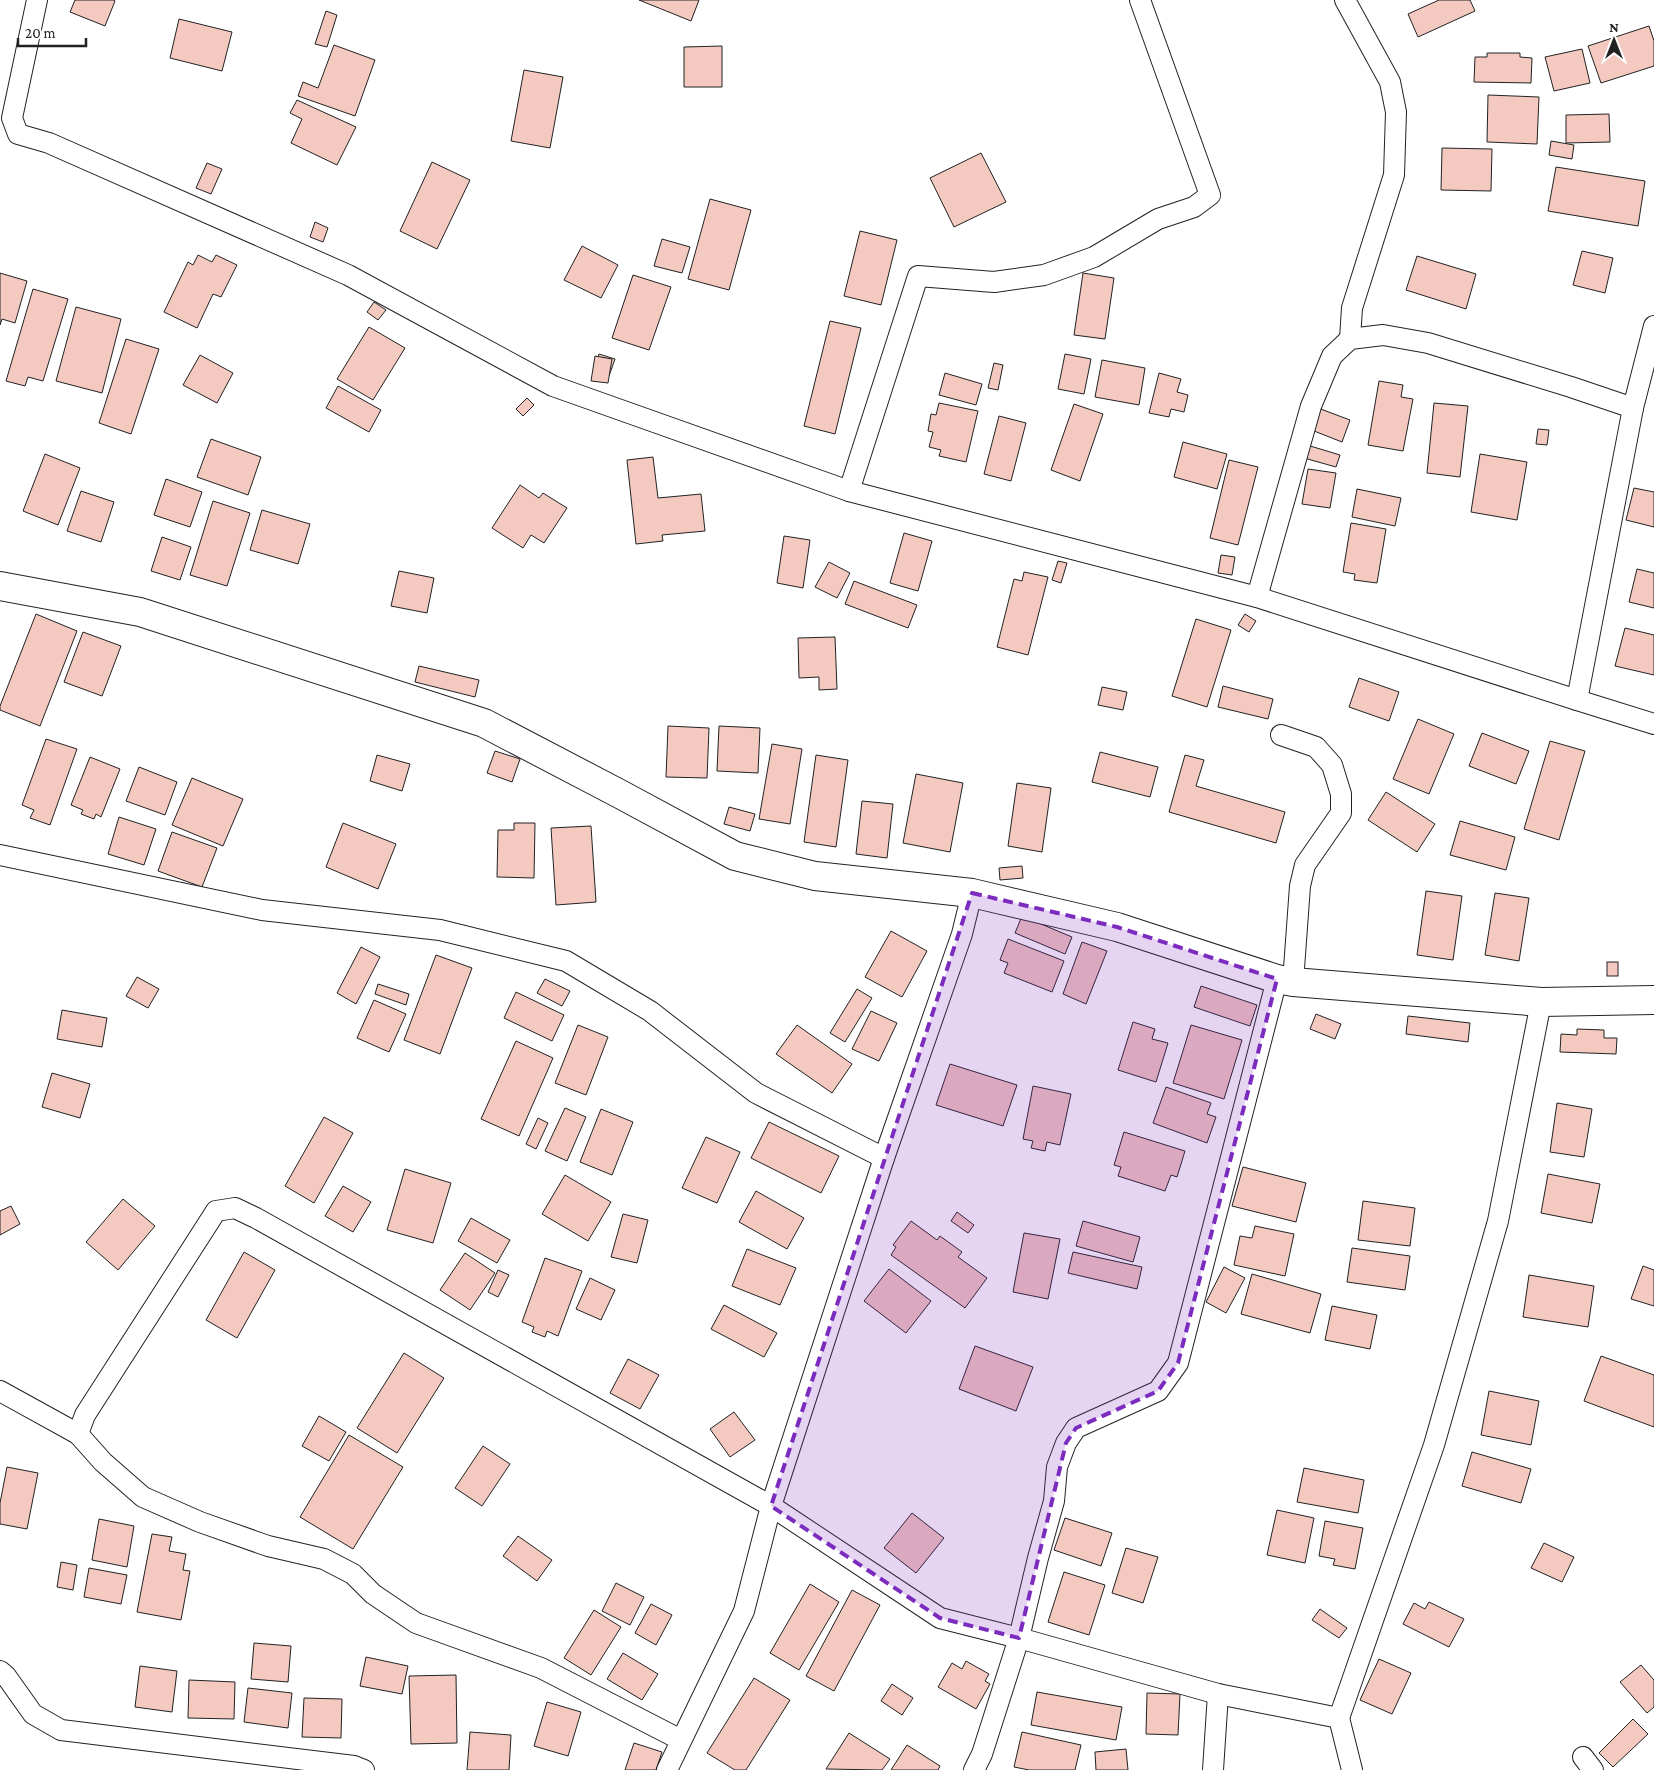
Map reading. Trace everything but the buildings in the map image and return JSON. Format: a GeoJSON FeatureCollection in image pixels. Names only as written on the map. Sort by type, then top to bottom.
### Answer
{"type":"FeatureCollection","features":[{"type":"Feature","properties":{"kind":"street"},"geometry":{"type":"LineString","coordinates":[[37,0],[12,118],[18,134],[49,143],[348,275],[553,386],[849,491],[1257,596],[1654,724]]}},
{"type":"Feature","properties":{"kind":"street"},"geometry":{"type":"LineString","coordinates":[[849,491],[918,276],[994,282],[1044,275],[1094,257],[1158,219],[1194,207],[1210,195],[1140,0]]}},
{"type":"Feature","properties":{"kind":"street"},"geometry":{"type":"LineString","coordinates":[[1345,0],[1390,82],[1396,112],[1394,175],[1352,308],[1350,339]]}},
{"type":"Feature","properties":{"kind":"street"},"geometry":{"type":"LineString","coordinates":[[1352,308],[1383,335]]}},
{"type":"Feature","properties":{"kind":"street"},"geometry":{"type":"LineString","coordinates":[[1577,700],[1633,408],[1654,326]]}},
{"type":"Feature","properties":{"kind":"street"},"geometry":{"type":"LineString","coordinates":[[1257,596],[1311,406],[1332,356],[1350,339],[1383,335],[1428,343],[1633,408]]}},
{"type":"Feature","properties":{"kind":"street"},"geometry":{"type":"LineString","coordinates":[[0,586],[140,612],[484,723],[735,856],[815,876],[972,893],[1117,927],[1285,981],[1541,1002],[1654,1000]]}},
{"type":"Feature","properties":{"kind":"street"},"geometry":{"type":"LineString","coordinates":[[974,1770],[982,1754],[1019,1638],[1054,1501],[1057,1467],[1066,1443],[1076,1428],[1158,1392],[1178,1363],[1285,981],[1305,865],[1341,813],[1341,794],[1332,765],[1316,747],[1281,734]]}},
{"type":"Feature","properties":{"kind":"street"},"geometry":{"type":"LineString","coordinates":[[0,855],[262,910],[440,930],[566,961],[650,1011],[756,1093],[884,1158]]}},
{"type":"Feature","properties":{"kind":"street"},"geometry":{"type":"LineString","coordinates":[[672,1768],[681,1740],[744,1611],[771,1506],[884,1158],[962,934],[972,893]]}},
{"type":"Feature","properties":{"kind":"street"},"geometry":{"type":"LineString","coordinates":[[1352,1770],[1339,1718],[1434,1445],[1496,1230],[1541,1002]]}},
{"type":"Feature","properties":{"kind":"street"},"geometry":{"type":"LineString","coordinates":[[78,1434],[85,1415],[216,1210],[235,1208],[771,1506],[940,1618],[1019,1638],[1218,1694],[1339,1718]]}},
{"type":"Feature","properties":{"kind":"street"},"geometry":{"type":"LineString","coordinates":[[0,1391],[78,1434],[103,1462],[143,1497],[200,1522],[259,1543],[324,1559],[353,1574],[373,1594],[416,1623],[541,1668],[681,1740]]}},
{"type":"Feature","properties":{"kind":"street"},"geometry":{"type":"LineString","coordinates":[[0,1670],[33,1714],[61,1730],[357,1769]]}},
{"type":"Feature","properties":{"kind":"street"},"geometry":{"type":"LineString","coordinates":[[1212,1770],[1218,1694]]}},
{"type":"Feature","properties":{"kind":"highlighted area"},"geometry":{"type":"Polygon","coordinates":[[[972,893],[1117,927],[1277,979],[1178,1363],[1158,1391],[1076,1428],[1066,1443],[1019,1638],[940,1618],[771,1506],[972,893]]]}}]}
